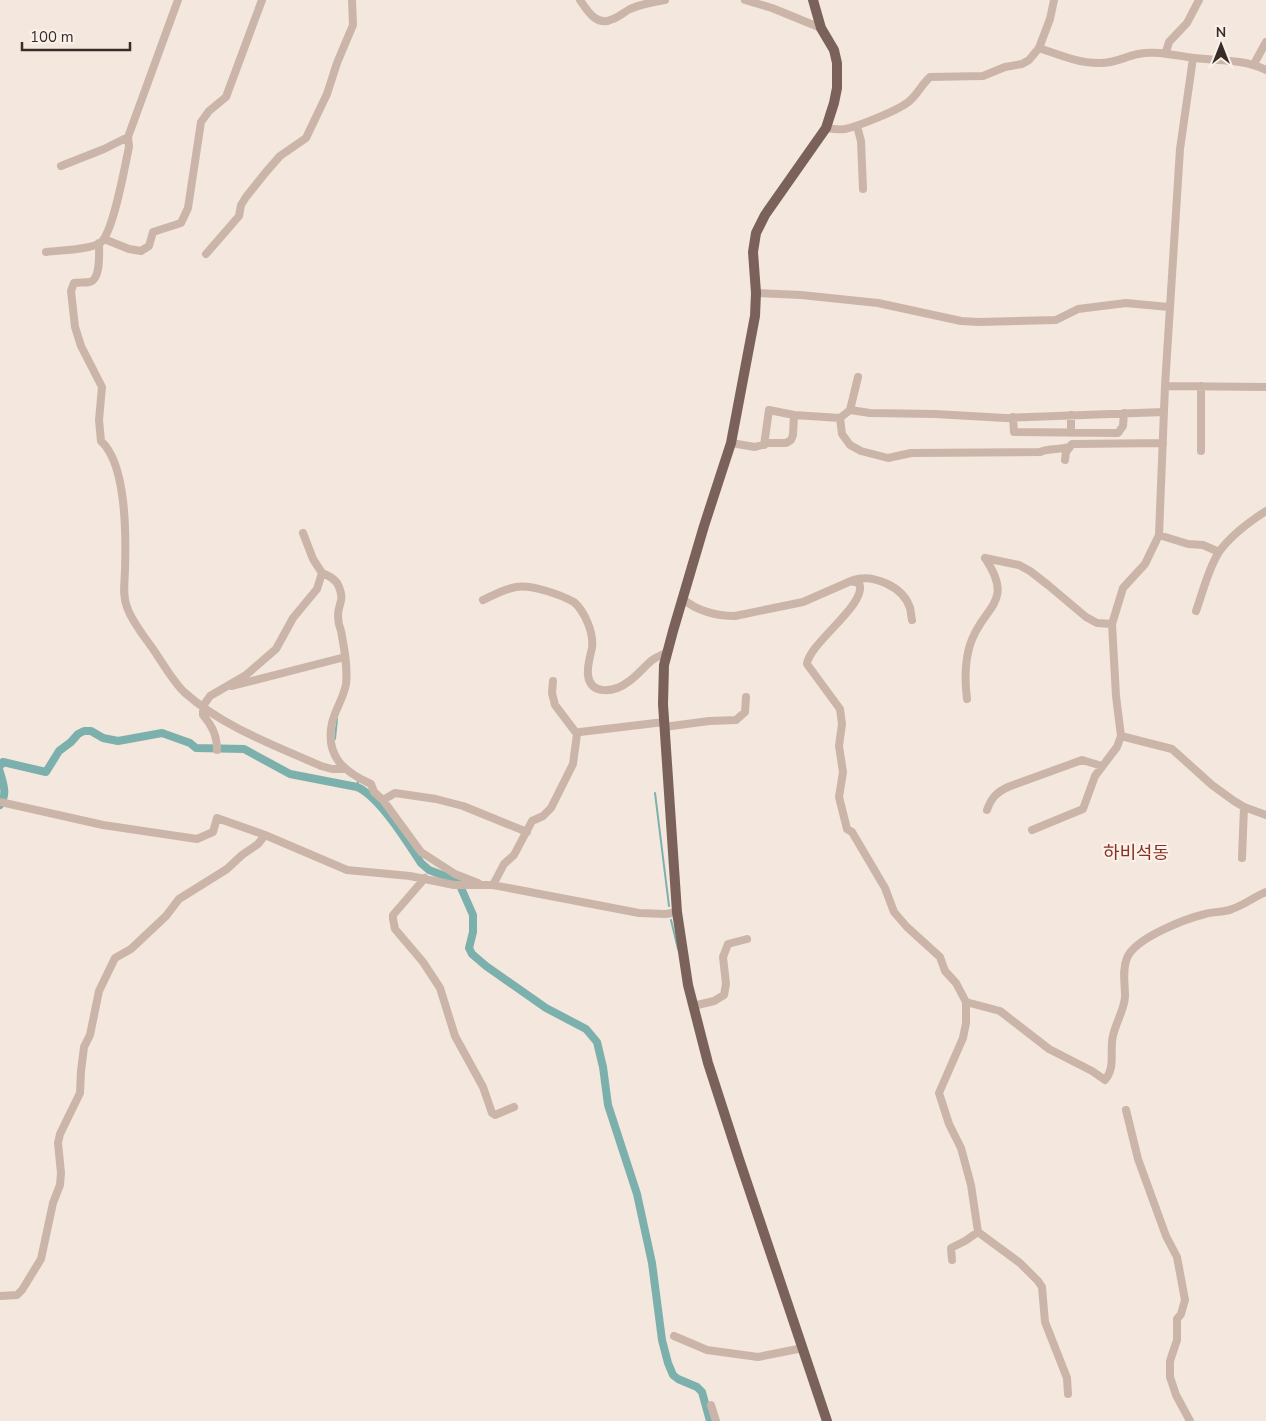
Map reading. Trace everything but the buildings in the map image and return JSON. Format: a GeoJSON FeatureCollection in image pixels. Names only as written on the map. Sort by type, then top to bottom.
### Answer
{"type":"FeatureCollection","features":[{"type":"Feature","properties":{"kind":"main road"},"geometry":{"type":"LineString","coordinates":[[813,0],[821,28],[834,50],[838,72],[834,103],[826,128],[765,215],[756,233],[753,252],[756,293],[755,316],[731,443],[682,598],[664,665],[664,724],[677,912],[688,985],[708,1063],[738,1160],[827,1421]]}},
{"type":"Feature","properties":{"kind":"street"},"geometry":{"type":"LineString","coordinates":[[178,0],[128,137],[129,148],[114,215],[102,241],[96,278],[91,282],[74,283],[71,291],[72,306],[81,346],[102,386],[99,420],[101,441],[107,446],[113,458],[126,520],[124,592],[126,607],[183,691],[203,706],[230,725],[321,766],[344,770]]}},
{"type":"Feature","properties":{"kind":"street"},"geometry":{"type":"LineString","coordinates":[[46,252],[88,247],[102,241],[141,251],[148,246],[153,232],[181,223],[188,208],[201,122],[209,112],[226,98],[262,0]]}},
{"type":"Feature","properties":{"kind":"street"},"geometry":{"type":"LineString","coordinates":[[206,254],[239,216],[241,204],[270,167],[280,156],[306,138],[327,94],[337,63],[353,25],[352,0]]}},
{"type":"Feature","properties":{"kind":"street"},"geometry":{"type":"LineString","coordinates":[[580,0],[589,13],[604,22],[614,19],[630,9],[651,2],[665,0]]}},
{"type":"Feature","properties":{"kind":"street"},"geometry":{"type":"LineString","coordinates":[[745,0],[772,8],[821,28]]}},
{"type":"Feature","properties":{"kind":"street"},"geometry":{"type":"LineString","coordinates":[[826,128],[843,129],[857,126],[906,104],[914,97],[924,82],[930,78],[983,76],[1005,67],[1022,64],[1029,60],[1039,48],[1050,19],[1054,0]]}},
{"type":"Feature","properties":{"kind":"street"},"geometry":{"type":"LineString","coordinates":[[1166,52],[1169,42],[1187,23],[1199,0]]}},
{"type":"Feature","properties":{"kind":"street"},"geometry":{"type":"LineString","coordinates":[[1254,64],[1266,42]]}},
{"type":"Feature","properties":{"kind":"street"},"geometry":{"type":"LineString","coordinates":[[1039,48],[1097,63],[1122,60],[1138,54],[1166,52],[1194,58],[1254,64],[1266,70]]}},
{"type":"Feature","properties":{"kind":"street"},"geometry":{"type":"LineString","coordinates":[[1032,830],[1083,809],[1090,785],[1117,747],[1121,736],[1116,696],[1112,624],[1123,588],[1145,564],[1160,535],[1169,307],[1180,149],[1194,58]]}},
{"type":"Feature","properties":{"kind":"street"},"geometry":{"type":"LineString","coordinates":[[857,126],[862,140],[863,189]]}},
{"type":"Feature","properties":{"kind":"street"},"geometry":{"type":"LineString","coordinates":[[61,166],[128,137]]}},
{"type":"Feature","properties":{"kind":"street"},"geometry":{"type":"LineString","coordinates":[[756,293],[859,300],[961,321],[978,322],[1056,320],[1078,310],[1126,303],[1169,307]]}},
{"type":"Feature","properties":{"kind":"street"},"geometry":{"type":"LineString","coordinates":[[764,445],[769,410],[794,415],[840,418],[850,410],[858,377]]}},
{"type":"Feature","properties":{"kind":"street"},"geometry":{"type":"LineString","coordinates":[[1165,386],[1266,387]]}},
{"type":"Feature","properties":{"kind":"street"},"geometry":{"type":"LineString","coordinates":[[1200,451],[1202,386]]}},
{"type":"Feature","properties":{"kind":"street"},"geometry":{"type":"LineString","coordinates":[[850,410],[870,413],[1013,418],[1164,412]]}},
{"type":"Feature","properties":{"kind":"street"},"geometry":{"type":"LineString","coordinates":[[1013,418],[1014,432],[1118,433],[1123,426],[1124,413]]}},
{"type":"Feature","properties":{"kind":"street"},"geometry":{"type":"LineString","coordinates":[[731,443],[755,447],[769,443],[786,443],[791,440],[793,435],[794,415]]}},
{"type":"Feature","properties":{"kind":"street"},"geometry":{"type":"LineString","coordinates":[[1071,415],[1071,433]]}},
{"type":"Feature","properties":{"kind":"street"},"geometry":{"type":"LineString","coordinates":[[840,418],[842,434],[850,445],[860,451],[888,458],[912,453],[1040,452],[1062,449],[1072,444],[1163,443]]}},
{"type":"Feature","properties":{"kind":"street"},"geometry":{"type":"LineString","coordinates":[[1065,460],[1069,447]]}},
{"type":"Feature","properties":{"kind":"street"},"geometry":{"type":"LineString","coordinates":[[1196,611],[1219,552],[1238,531],[1266,511]]}},
{"type":"Feature","properties":{"kind":"street"},"geometry":{"type":"LineString","coordinates":[[303,533],[313,559],[322,573],[330,576],[337,582],[343,599],[338,614],[345,657],[346,685],[332,724],[332,750],[344,770],[358,779],[371,784],[374,792],[383,800],[421,852],[456,874],[488,885],[639,914],[677,912]]}},
{"type":"Feature","properties":{"kind":"street"},"geometry":{"type":"LineString","coordinates":[[1160,535],[1188,544],[1203,545],[1219,552]]}},
{"type":"Feature","properties":{"kind":"street"},"geometry":{"type":"LineString","coordinates":[[967,699],[969,646],[998,593],[996,578],[984,558],[1019,565],[1030,571],[1086,617],[1097,623],[1112,624]]}},
{"type":"Feature","properties":{"kind":"street"},"geometry":{"type":"LineString","coordinates":[[217,747],[212,725],[203,715],[203,706],[210,696],[246,675],[276,649],[293,618],[317,589],[322,573]]}},
{"type":"Feature","properties":{"kind":"street"},"geometry":{"type":"LineString","coordinates":[[682,598],[688,604],[706,612],[724,616],[735,616],[803,602],[851,580],[868,578],[879,580],[898,590],[910,607],[912,620]]}},
{"type":"Feature","properties":{"kind":"street"},"geometry":{"type":"LineString","coordinates":[[851,580],[858,583],[860,592],[807,660],[807,664],[840,709],[842,724],[839,746],[843,772],[839,797],[841,806],[847,828],[852,832],[885,888],[894,912],[908,928],[940,957],[945,971],[956,983],[966,1002],[966,1023],[962,1038],[939,1093],[949,1124],[961,1148],[971,1185],[978,1232],[1020,1263],[1038,1280],[1042,1287],[1046,1322],[1067,1378],[1068,1394]]}},
{"type":"Feature","properties":{"kind":"street"},"geometry":{"type":"LineString","coordinates":[[483,600],[503,590],[519,586],[534,588],[574,602],[579,606],[591,634],[592,646],[587,674],[590,682],[598,690],[606,691],[627,683],[652,660],[668,652]]}},
{"type":"Feature","properties":{"kind":"street"},"geometry":{"type":"LineString","coordinates":[[223,689],[345,657]]}},
{"type":"Feature","properties":{"kind":"street"},"geometry":{"type":"LineString","coordinates":[[488,885],[504,864],[514,855],[532,821],[542,816],[551,808],[573,764],[577,734],[555,705],[552,693],[553,681]]}},
{"type":"Feature","properties":{"kind":"street"},"geometry":{"type":"LineString","coordinates":[[577,734],[580,732],[664,724],[736,720],[745,712],[746,697]]}},
{"type":"Feature","properties":{"kind":"street"},"geometry":{"type":"LineString","coordinates":[[1121,736],[1172,749],[1212,785],[1244,807],[1266,815]]}},
{"type":"Feature","properties":{"kind":"street"},"geometry":{"type":"LineString","coordinates":[[987,810],[990,800],[999,791],[1008,787],[1082,760],[1102,766]]}},
{"type":"Feature","properties":{"kind":"street"},"geometry":{"type":"LineString","coordinates":[[383,800],[395,793],[436,799],[463,806],[527,832]]}},
{"type":"Feature","properties":{"kind":"street"},"geometry":{"type":"LineString","coordinates":[[2,802],[103,825],[197,839],[213,832],[217,818],[265,835],[347,870],[425,878],[454,885],[488,885]]}},
{"type":"Feature","properties":{"kind":"street"},"geometry":{"type":"LineString","coordinates":[[1242,858],[1244,807]]}},
{"type":"Feature","properties":{"kind":"street"},"geometry":{"type":"LineString","coordinates":[[0,1296],[17,1295],[22,1290],[40,1259],[53,1203],[60,1185],[61,1173],[58,1143],[60,1134],[80,1093],[84,1046],[90,1035],[99,991],[115,958],[131,949],[166,916],[179,899],[227,869],[258,844],[265,835]]}},
{"type":"Feature","properties":{"kind":"street"},"geometry":{"type":"LineString","coordinates":[[425,878],[396,912],[393,920],[395,929],[423,962],[440,988],[455,1036],[483,1087],[492,1113],[495,1115],[514,1107]]}},
{"type":"Feature","properties":{"kind":"street"},"geometry":{"type":"LineString","coordinates":[[966,1002],[1000,1012],[1049,1049],[1092,1071],[1105,1080],[1109,1076],[1112,1063],[1112,1036],[1125,997],[1123,979],[1127,958],[1133,949],[1142,940],[1154,934],[1205,914],[1230,910],[1266,892]]}},
{"type":"Feature","properties":{"kind":"street"},"geometry":{"type":"LineString","coordinates":[[693,1006],[714,1001],[724,995],[726,984],[723,957],[728,944],[747,939]]}},
{"type":"Feature","properties":{"kind":"street"},"geometry":{"type":"LineString","coordinates":[[1126,1110],[1138,1159],[1166,1236],[1177,1257],[1185,1300],[1181,1314],[1177,1319],[1177,1340],[1170,1361],[1170,1377],[1176,1395],[1190,1421]]}},
{"type":"Feature","properties":{"kind":"street"},"geometry":{"type":"LineString","coordinates":[[952,1260],[952,1248],[978,1232]]}},
{"type":"Feature","properties":{"kind":"street"},"geometry":{"type":"LineString","coordinates":[[674,1336],[707,1350],[758,1357],[803,1348]]}},
{"type":"Feature","properties":{"kind":"street"},"geometry":{"type":"LineString","coordinates":[[712,1405],[716,1421]]}},
{"type":"Feature","properties":{"kind":"waterway"},"geometry":{"type":"LineString","coordinates":[[335,739],[337,719]]}},
{"type":"Feature","properties":{"kind":"waterway"},"geometry":{"type":"LineString","coordinates":[[0,766],[3,762],[46,772],[59,751],[84,731],[91,731],[103,738],[118,741],[162,733],[190,743],[196,748],[244,749],[290,774],[357,787],[366,792],[392,821],[421,863],[429,870],[458,881],[473,915],[473,932],[469,948],[472,954],[546,1008],[586,1029],[597,1042],[603,1067],[608,1105],[637,1194],[652,1263],[662,1340],[668,1363],[673,1375],[697,1387],[702,1392],[710,1421]]}},
{"type":"Feature","properties":{"kind":"waterway"},"geometry":{"type":"LineString","coordinates":[[0,772],[4,792],[0,805]]}},
{"type":"Feature","properties":{"kind":"waterway"},"geometry":{"type":"LineString","coordinates":[[357,787],[358,781]]}},
{"type":"Feature","properties":{"kind":"waterway"},"geometry":{"type":"LineString","coordinates":[[655,793],[669,906]]}},
{"type":"Feature","properties":{"kind":"waterway"},"geometry":{"type":"LineString","coordinates":[[671,920],[678,949]]}},
{"type":"Feature","properties":{"kind":"district","name":"하비석동"},"geometry":{"type":"Point","coordinates":[1136,853]}}]}
